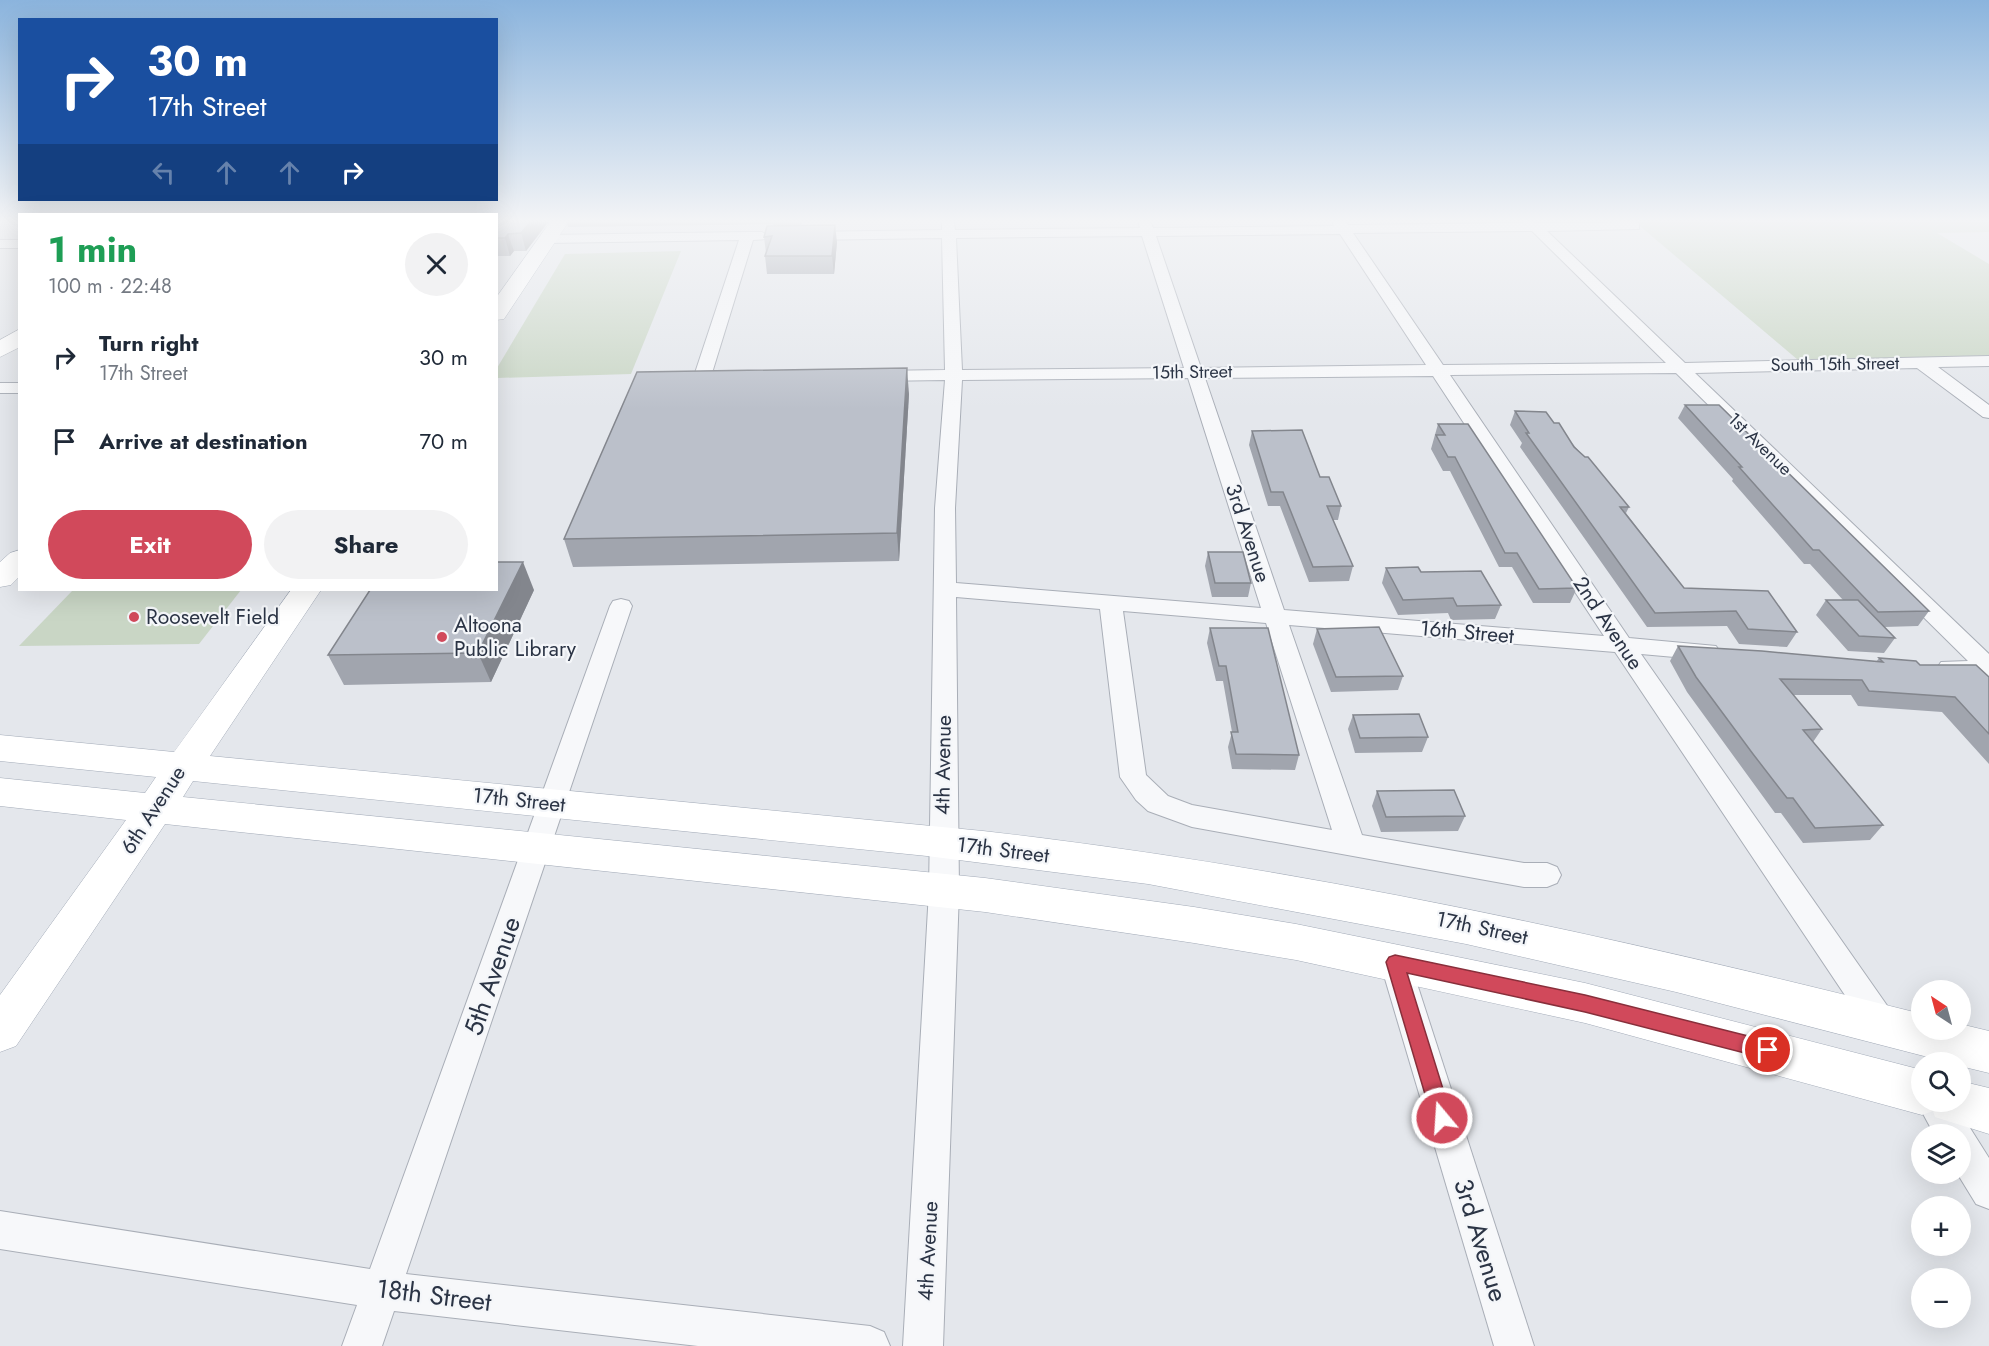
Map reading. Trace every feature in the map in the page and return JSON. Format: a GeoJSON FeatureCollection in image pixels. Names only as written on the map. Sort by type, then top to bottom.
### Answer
{"type":"FeatureCollection","features":[{"type":"Feature","properties":{"kind":"main road"},"geometry":{"type":"LineString","coordinates":[[498,311],[517,284]]}},
{"type":"Feature","properties":{"kind":"main road"},"geometry":{"type":"LineString","coordinates":[[0,350],[18,337]]}},
{"type":"Feature","properties":{"kind":"main road"},"geometry":{"type":"LineString","coordinates":[[0,578],[18,561]]}},
{"type":"Feature","properties":{"kind":"main road","name":"6th Avenue"},"geometry":{"type":"LineString","coordinates":[[0,1031],[305,591]]}},
{"type":"Feature","properties":{"kind":"main road","name":"17th Street"},"geometry":{"type":"LineString","coordinates":[[0,748],[895,835],[1142,867],[1365,904],[1592,953],[1989,1052]]}},
{"type":"Feature","properties":{"kind":"main road"},"geometry":{"type":"LineString","coordinates":[[0,792],[944,891],[1183,923],[1395,962],[1585,1003],[1911,1090]]}},
{"type":"Feature","properties":{"kind":"main road"},"geometry":{"type":"LineString","coordinates":[[1971,1106],[1989,1111]]}},
{"type":"Feature","properties":{"kind":"street"},"geometry":{"type":"LineString","coordinates":[[732,284],[702,379],[748,378]]}},
{"type":"Feature","properties":{"kind":"street","name":"4th Avenue"},"geometry":{"type":"LineString","coordinates":[[923,1346],[944,891],[945,508],[954,375],[950,284]]}},
{"type":"Feature","properties":{"kind":"street","name":"3rd Avenue"},"geometry":{"type":"LineString","coordinates":[[1166,284],[1351,845]]}},
{"type":"Feature","properties":{"kind":"street","name":"2nd Avenue"},"geometry":{"type":"LineString","coordinates":[[1381,284],[1623,646],[1882,1024]]}},
{"type":"Feature","properties":{"kind":"street","name":"1st Avenue"},"geometry":{"type":"LineString","coordinates":[[1594,284],[1989,670]]}},
{"type":"Feature","properties":{"kind":"street","name":"South 15th Street"},"geometry":{"type":"LineString","coordinates":[[1682,368],[1989,361]]}},
{"type":"Feature","properties":{"kind":"street"},"geometry":{"type":"LineString","coordinates":[[1920,362],[1989,413]]}},
{"type":"Feature","properties":{"kind":"street","name":"15th Street"},"geometry":{"type":"LineString","coordinates":[[862,376],[1682,368]]}},
{"type":"Feature","properties":{"kind":"street"},"geometry":{"type":"LineString","coordinates":[[0,388],[18,388]]}},
{"type":"Feature","properties":{"kind":"street","name":"16th Street"},"geometry":{"type":"LineString","coordinates":[[946,589],[1727,653]]}},
{"type":"Feature","properties":{"kind":"street"},"geometry":{"type":"LineString","coordinates":[[1111,603],[1134,777],[1150,800],[1162,807],[1192,816],[1524,875],[1547,875]]}},
{"type":"Feature","properties":{"kind":"street","name":"5th Avenue"},"geometry":{"type":"LineString","coordinates":[[362,1346],[621,606]]}},
{"type":"Feature","properties":{"kind":"street"},"geometry":{"type":"LineString","coordinates":[[1932,667],[1989,670]]}},
{"type":"Feature","properties":{"kind":"street","name":"3rd Avenue"},"geometry":{"type":"LineString","coordinates":[[1395,962],[1514,1346]]}},
{"type":"Feature","properties":{"kind":"street"},"geometry":{"type":"LineString","coordinates":[[1971,1162],[1989,1191]]}},
{"type":"Feature","properties":{"kind":"street","name":"18th Street"},"geometry":{"type":"LineString","coordinates":[[0,1230],[382,1290],[870,1346]]}},
{"type":"Feature","properties":{"kind":"green space"},"geometry":{"type":"Polygon","coordinates":[[[547,284],[668,284],[631,374],[498,378],[498,366],[547,284]]]}},
{"type":"Feature","properties":{"kind":"green space"},"geometry":{"type":"Polygon","coordinates":[[[1708,284],[1989,284],[1989,358],[1798,360],[1708,284]]]}},
{"type":"Feature","properties":{"kind":"green space","name":"Roosevelt Field"},"geometry":{"type":"Polygon","coordinates":[[[72,591],[240,591],[199,644],[19,646],[72,591]]]}},
{"type":"Feature","properties":{"kind":"building"},"geometry":{"type":"Polygon","coordinates":[[[907,368],[897,533],[564,539],[637,372],[907,368]]]}},
{"type":"Feature","properties":{"kind":"building"},"geometry":{"type":"Polygon","coordinates":[[[1685,405],[1719,405],[1929,611],[1878,612],[1819,550],[1813,550],[1685,405]]]}},
{"type":"Feature","properties":{"kind":"building"},"geometry":{"type":"Polygon","coordinates":[[[1515,411],[1546,412],[1554,423],[1559,423],[1574,447],[1588,457],[1629,507],[1620,507],[1684,588],[1768,591],[1797,632],[1748,629],[1736,611],[1655,613],[1526,433],[1529,433],[1515,411]]]}},
{"type":"Feature","properties":{"kind":"building"},"geometry":{"type":"Polygon","coordinates":[[[1438,424],[1468,424],[1577,588],[1539,589],[1517,553],[1505,553],[1455,457],[1448,457],[1436,435],[1445,435],[1438,424]]]}},
{"type":"Feature","properties":{"kind":"building"},"geometry":{"type":"Polygon","coordinates":[[[1302,430],[1320,477],[1329,477],[1341,506],[1327,506],[1353,566],[1313,567],[1283,492],[1271,492],[1252,431],[1302,430]]]}},
{"type":"Feature","properties":{"kind":"building"},"geometry":{"type":"Polygon","coordinates":[[[1208,552],[1243,552],[1251,583],[1215,583],[1208,552]]]}},
{"type":"Feature","properties":{"kind":"building"},"geometry":{"type":"Polygon","coordinates":[[[498,562],[523,562],[478,653],[328,655],[369,591],[498,591],[498,562]]]}},
{"type":"Feature","properties":{"kind":"building"},"geometry":{"type":"Polygon","coordinates":[[[1418,567],[1421,572],[1481,571],[1501,605],[1457,606],[1453,598],[1403,600],[1386,568],[1418,567]]]}},
{"type":"Feature","properties":{"kind":"building"},"geometry":{"type":"Polygon","coordinates":[[[1826,600],[1858,600],[1895,638],[1859,636],[1826,600]]]}},
{"type":"Feature","properties":{"kind":"building"},"geometry":{"type":"Polygon","coordinates":[[[1379,627],[1403,676],[1336,677],[1317,629],[1379,627]]]}},
{"type":"Feature","properties":{"kind":"building"},"geometry":{"type":"Polygon","coordinates":[[[1210,628],[1268,628],[1299,755],[1236,754],[1231,732],[1238,732],[1226,666],[1219,666],[1210,628]]]}},
{"type":"Feature","properties":{"kind":"building"},"geometry":{"type":"Polygon","coordinates":[[[1678,646],[1883,662],[1879,658],[1916,661],[1920,665],[1976,665],[1989,677],[1989,734],[1955,697],[1869,691],[1862,680],[1780,679],[1822,729],[1803,730],[1883,825],[1815,828],[1793,798],[1787,798],[1753,754],[1696,677],[1678,646]]]}},
{"type":"Feature","properties":{"kind":"building"},"geometry":{"type":"Polygon","coordinates":[[[1419,714],[1428,737],[1360,738],[1353,715],[1419,714]]]}},
{"type":"Feature","properties":{"kind":"building"},"geometry":{"type":"Polygon","coordinates":[[[1454,790],[1465,816],[1386,817],[1377,791],[1454,790]]]}},
{"type":"Feature","properties":{"kind":"place","name":"Roosevelt Field"},"geometry":{"type":"Point","coordinates":[134,617]}},
{"type":"Feature","properties":{"kind":"place","name":"Altoona Public Library"},"geometry":{"type":"Point","coordinates":[442,637]}},
{"type":"Feature","properties":{"kind":"route"},"geometry":{"type":"LineString","coordinates":[[1442,1118],[1406,1005],[1395,962],[1585,1003],[1768,1050]]}}]}
